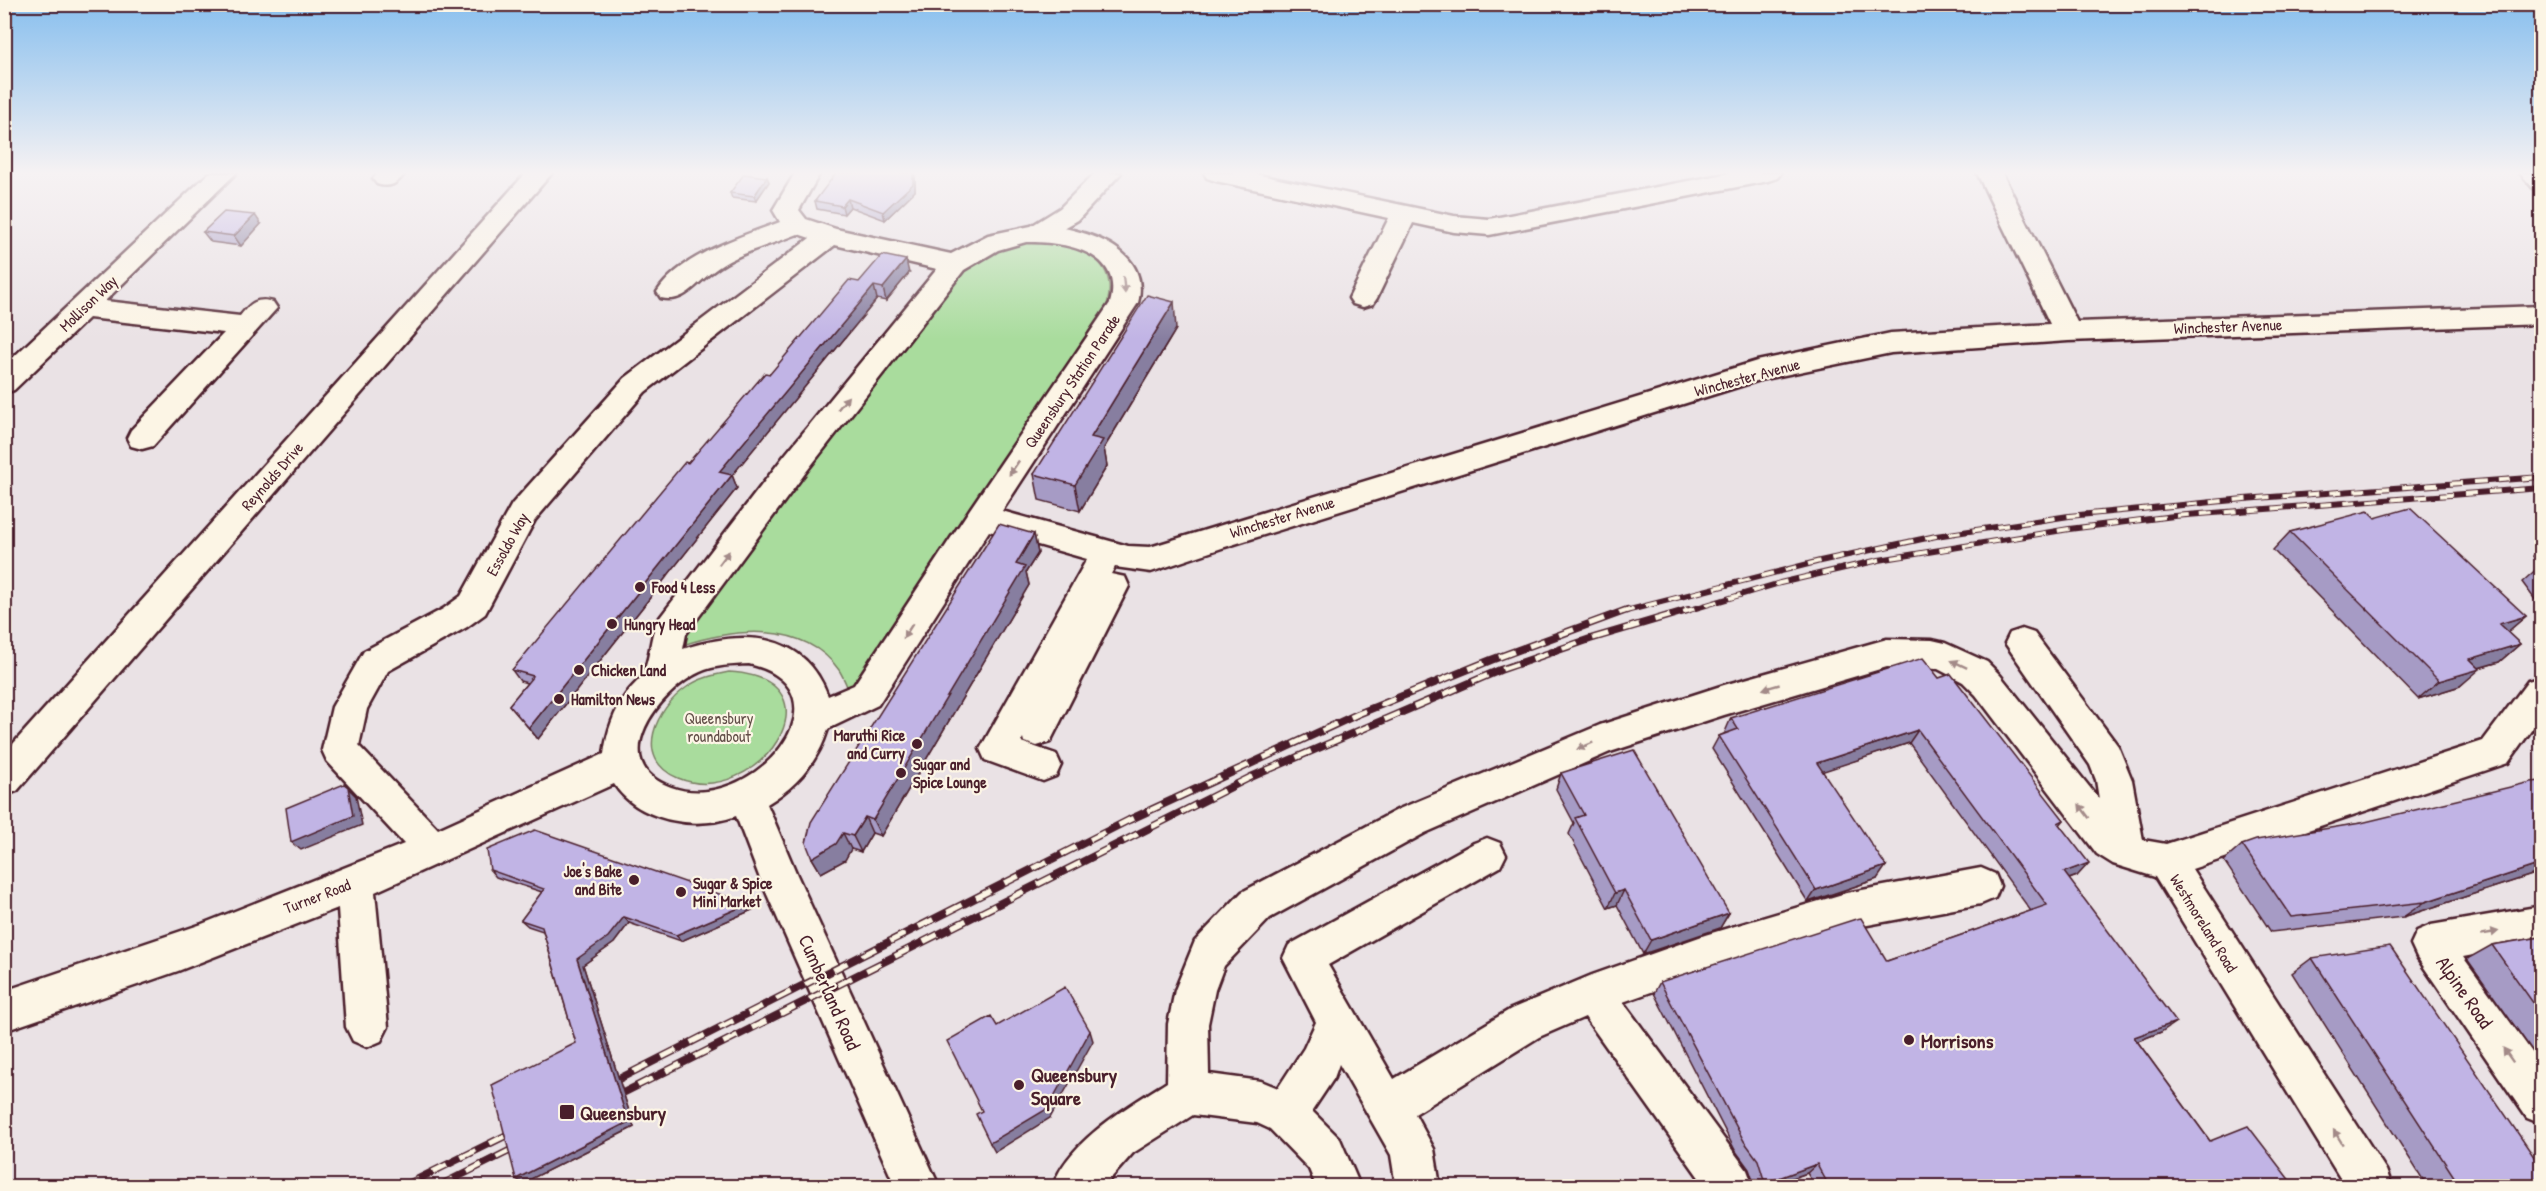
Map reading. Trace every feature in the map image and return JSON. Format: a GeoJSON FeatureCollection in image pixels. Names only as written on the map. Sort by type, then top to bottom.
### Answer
{"type":"FeatureCollection","features":[{"type":"Feature","properties":{"kind":"street","name":"Mollison Way"},"geometry":{"type":"LineString","coordinates":[[4,383],[165,229]]}},
{"type":"Feature","properties":{"kind":"street","name":"Reynolds Drive"},"geometry":{"type":"LineString","coordinates":[[4,780],[490,229]]}},
{"type":"Feature","properties":{"kind":"street"},"geometry":{"type":"LineString","coordinates":[[671,292],[704,264],[730,250],[787,229]]}},
{"type":"Feature","properties":{"kind":"street"},"geometry":{"type":"LineString","coordinates":[[808,229],[830,236],[956,264]]}},
{"type":"Feature","properties":{"kind":"street"},"geometry":{"type":"LineString","coordinates":[[1036,234],[1045,229]]}},
{"type":"Feature","properties":{"kind":"street"},"geometry":{"type":"LineString","coordinates":[[1090,243],[1091,229]]}},
{"type":"Feature","properties":{"kind":"street"},"geometry":{"type":"LineString","coordinates":[[1363,298],[1397,229]]}},
{"type":"Feature","properties":{"kind":"street"},"geometry":{"type":"LineString","coordinates":[[2016,229],[2068,333]]}},
{"type":"Feature","properties":{"kind":"street","name":"Queensbury Station Parade"},"geometry":{"type":"LineString","coordinates":[[658,681],[670,630],[795,464],[956,264],[987,244],[1007,238],[1036,234],[1066,236],[1090,243],[1108,253],[1120,266],[1126,282],[1125,299],[1117,316],[981,517],[866,695],[813,719]]}},
{"type":"Feature","properties":{"kind":"street","name":"Essoldo Way"},"geometry":{"type":"LineString","coordinates":[[433,849],[340,750],[350,707],[376,661],[455,618],[473,605],[523,512],[635,385],[830,236]]}},
{"type":"Feature","properties":{"kind":"street"},"geometry":{"type":"LineString","coordinates":[[82,308],[255,317],[142,438]]}},
{"type":"Feature","properties":{"kind":"street","name":"Winchester Avenue"},"geometry":{"type":"LineString","coordinates":[[981,517],[1117,555],[1152,560],[1215,538],[1757,371],[1891,343],[2068,333],[2541,315]]}},
{"type":"Feature","properties":{"kind":"street"},"geometry":{"type":"LineString","coordinates":[[1037,731],[1117,555]]}},
{"type":"Feature","properties":{"kind":"street"},"geometry":{"type":"LineString","coordinates":[[1043,765],[998,749],[1117,555]]}},
{"type":"Feature","properties":{"kind":"street"},"geometry":{"type":"LineString","coordinates":[[2022,642],[2105,757],[2114,780],[2126,852]]}},
{"type":"Feature","properties":{"kind":"street"},"geometry":{"type":"LineString","coordinates":[[749,650],[777,657],[798,672],[811,693],[813,719],[806,741],[791,763],[771,782],[746,796],[714,806],[682,807],[655,800],[634,784],[623,762],[621,741],[627,720],[640,699],[658,681],[686,663],[717,652],[749,650]]}},
{"type":"Feature","properties":{"kind":"street"},"geometry":{"type":"LineString","coordinates":[[1188,1094],[1188,1024],[1195,990],[1209,954],[1256,904],[1412,821],[1600,740],[1724,700],[1887,653],[1932,654],[1962,664],[1975,672],[1988,685],[2110,842],[2126,852],[2146,859],[2166,861]]}},
{"type":"Feature","properties":{"kind":"street","name":"Westmoreland Road"},"geometry":{"type":"LineString","coordinates":[[2370,1186],[2166,861],[2495,752],[2507,733],[2540,692]]}},
{"type":"Feature","properties":{"kind":"street","name":"Turner Road"},"geometry":{"type":"LineString","coordinates":[[4,1011],[202,943],[355,882],[623,762]]}},
{"type":"Feature","properties":{"kind":"street","name":"Cumberland Road"},"geometry":{"type":"LineString","coordinates":[[746,796],[783,886],[917,1186]]}},
{"type":"Feature","properties":{"kind":"street"},"geometry":{"type":"LineString","coordinates":[[1418,1186],[1412,1149],[1336,1021],[1303,958],[1487,855]]}},
{"type":"Feature","properties":{"kind":"street"},"geometry":{"type":"LineString","coordinates":[[355,882],[367,1027]]}},
{"type":"Feature","properties":{"kind":"street"},"geometry":{"type":"LineString","coordinates":[[1387,1107],[1525,1023],[1592,994],[1705,954],[1846,911],[1981,886]]}},
{"type":"Feature","properties":{"kind":"street","name":"Alpine Road"},"geometry":{"type":"LineString","coordinates":[[2541,924],[2431,944],[2541,1103]]}},
{"type":"Feature","properties":{"kind":"street"},"geometry":{"type":"LineString","coordinates":[[1592,994],[1731,1186]]}},
{"type":"Feature","properties":{"kind":"street"},"geometry":{"type":"LineString","coordinates":[[1285,1114],[1319,1063],[1336,1021]]}},
{"type":"Feature","properties":{"kind":"street"},"geometry":{"type":"LineString","coordinates":[[1075,1186],[1118,1138],[1188,1094],[1261,1102],[1285,1114],[1324,1154],[1338,1186]]}},
{"type":"Feature","properties":{"kind":"green space"},"geometry":{"type":"Polygon","coordinates":[[[1044,241],[1086,253],[1104,269],[1109,294],[1105,311],[866,689],[849,691],[839,670],[824,654],[806,643],[787,636],[745,633],[723,635],[683,645],[676,634],[959,270],[978,257],[999,248],[1044,241]]]}},
{"type":"Feature","properties":{"kind":"green space","name":"Queensbury roundabout"},"geometry":{"type":"Polygon","coordinates":[[[729,672],[764,680],[782,696],[786,717],[778,740],[760,761],[736,776],[708,783],[678,778],[664,769],[656,759],[652,746],[658,720],[666,707],[687,687],[702,679],[729,672]]]}},
{"type":"Feature","properties":{"kind":"building"},"geometry":{"type":"Polygon","coordinates":[[[207,229],[241,229],[234,236],[203,232],[207,229]]]}},
{"type":"Feature","properties":{"kind":"building"},"geometry":{"type":"Polygon","coordinates":[[[882,255],[906,260],[883,288],[874,286],[719,472],[732,475],[529,728],[509,705],[533,676],[512,670],[685,462],[688,463],[765,373],[770,374],[849,280],[859,282],[882,255]]]}},
{"type":"Feature","properties":{"kind":"building"},"geometry":{"type":"Polygon","coordinates":[[[1147,295],[1174,302],[1091,437],[1103,440],[1075,485],[1034,474],[1147,295]]]}},
{"type":"Feature","properties":{"kind":"building"},"geometry":{"type":"Polygon","coordinates":[[[2410,508],[2526,616],[2499,624],[2520,644],[2470,659],[2480,669],[2439,681],[2290,532],[2368,511],[2375,518],[2410,508]]]}},
{"type":"Feature","properties":{"kind":"building"},"geometry":{"type":"Polygon","coordinates":[[[999,524],[1034,534],[1016,564],[1025,567],[873,820],[865,817],[853,836],[843,833],[836,844],[812,858],[806,843],[811,822],[999,524]]]}},
{"type":"Feature","properties":{"kind":"building","name":"Morrisons"},"geometry":{"type":"Polygon","coordinates":[[[1923,658],[1939,678],[1951,674],[2064,820],[2058,823],[2089,863],[2064,872],[2176,1022],[2134,1037],[2210,1141],[2248,1126],[2294,1186],[1829,1186],[1817,1164],[1765,1183],[1758,1160],[1744,1141],[1660,982],[1861,918],[1887,961],[2047,905],[1918,730],[1817,763],[1886,866],[1816,890],[1719,736],[1738,729],[1731,718],[1923,658]]]}},
{"type":"Feature","properties":{"kind":"building"},"geometry":{"type":"Polygon","coordinates":[[[1634,750],[1729,913],[1651,940],[1624,890],[1615,893],[1575,818],[1584,815],[1561,773],[1634,750]]]}},
{"type":"Feature","properties":{"kind":"building"},"geometry":{"type":"Polygon","coordinates":[[[2541,781],[2541,864],[2425,902],[2291,917],[2242,845],[2256,840],[2361,823],[2541,781]]]}},
{"type":"Feature","properties":{"kind":"building"},"geometry":{"type":"Polygon","coordinates":[[[344,784],[348,787],[353,816],[291,842],[286,808],[344,784]]]}},
{"type":"Feature","properties":{"kind":"building"},"geometry":{"type":"Polygon","coordinates":[[[535,830],[748,904],[676,935],[624,917],[608,937],[577,959],[628,1122],[516,1179],[492,1085],[576,1043],[542,927],[521,920],[544,889],[490,870],[487,850],[535,830]]]}},
{"type":"Feature","properties":{"kind":"building"},"geometry":{"type":"Polygon","coordinates":[[[2541,937],[2541,1014],[2492,945],[2541,937]]]}},
{"type":"Feature","properties":{"kind":"building"},"geometry":{"type":"Polygon","coordinates":[[[2390,946],[2541,1167],[2541,1186],[2460,1186],[2312,958],[2390,946]]]}},
{"type":"Feature","properties":{"kind":"building","name":"Queensbury Square"},"geometry":{"type":"Polygon","coordinates":[[[1065,987],[1090,1031],[1047,1109],[990,1143],[976,1114],[982,1111],[947,1041],[991,1016],[997,1026],[1065,987]]]}},
{"type":"Feature","properties":{"kind":"railway"},"geometry":{"type":"LineString","coordinates":[[1622,612],[1820,561],[1936,536],[2069,516],[2244,499],[2542,477]]}},
{"type":"Feature","properties":{"kind":"railway"},"geometry":{"type":"LineString","coordinates":[[1683,612],[1780,583],[1879,560],[2069,529],[2174,516],[2542,488]]}},
{"type":"Feature","properties":{"kind":"railway"},"geometry":{"type":"LineString","coordinates":[[605,1086],[1129,820],[1358,714],[1491,660],[1627,610]]}},
{"type":"Feature","properties":{"kind":"railway"},"geometry":{"type":"LineString","coordinates":[[609,1100],[1251,777],[1500,670],[1590,639],[1688,610]]}},
{"type":"Feature","properties":{"kind":"railway"},"geometry":{"type":"LineString","coordinates":[[404,1186],[519,1129]]}},
{"type":"Feature","properties":{"kind":"railway"},"geometry":{"type":"LineString","coordinates":[[439,1186],[523,1144]]}},
{"type":"Feature","properties":{"kind":"place","name":"Food 4 Less"},"geometry":{"type":"Point","coordinates":[640,587]}},
{"type":"Feature","properties":{"kind":"place","name":"Hungry Head"},"geometry":{"type":"Point","coordinates":[612,624]}},
{"type":"Feature","properties":{"kind":"place","name":"Chicken Land"},"geometry":{"type":"Point","coordinates":[579,670]}},
{"type":"Feature","properties":{"kind":"place","name":"Hamilton News"},"geometry":{"type":"Point","coordinates":[559,699]}},
{"type":"Feature","properties":{"kind":"place","name":"Maruthi Rice and Curry"},"geometry":{"type":"Point","coordinates":[917,744]}},
{"type":"Feature","properties":{"kind":"place","name":"Sugar and Spice Lounge"},"geometry":{"type":"Point","coordinates":[901,773]}},
{"type":"Feature","properties":{"kind":"place","name":"Joe's Bake and Bite"},"geometry":{"type":"Point","coordinates":[634,880]}},
{"type":"Feature","properties":{"kind":"place","name":"Sugar & Spice Mini Market"},"geometry":{"type":"Point","coordinates":[681,892]}},
{"type":"Feature","properties":{"kind":"place","name":"Morrisons"},"geometry":{"type":"Point","coordinates":[1909,1040]}},
{"type":"Feature","properties":{"kind":"place","name":"Queensbury Square"},"geometry":{"type":"Point","coordinates":[1019,1085]}},
{"type":"Feature","properties":{"kind":"place","name":"Queensbury"},"geometry":{"type":"Point","coordinates":[567,1112]}}]}
